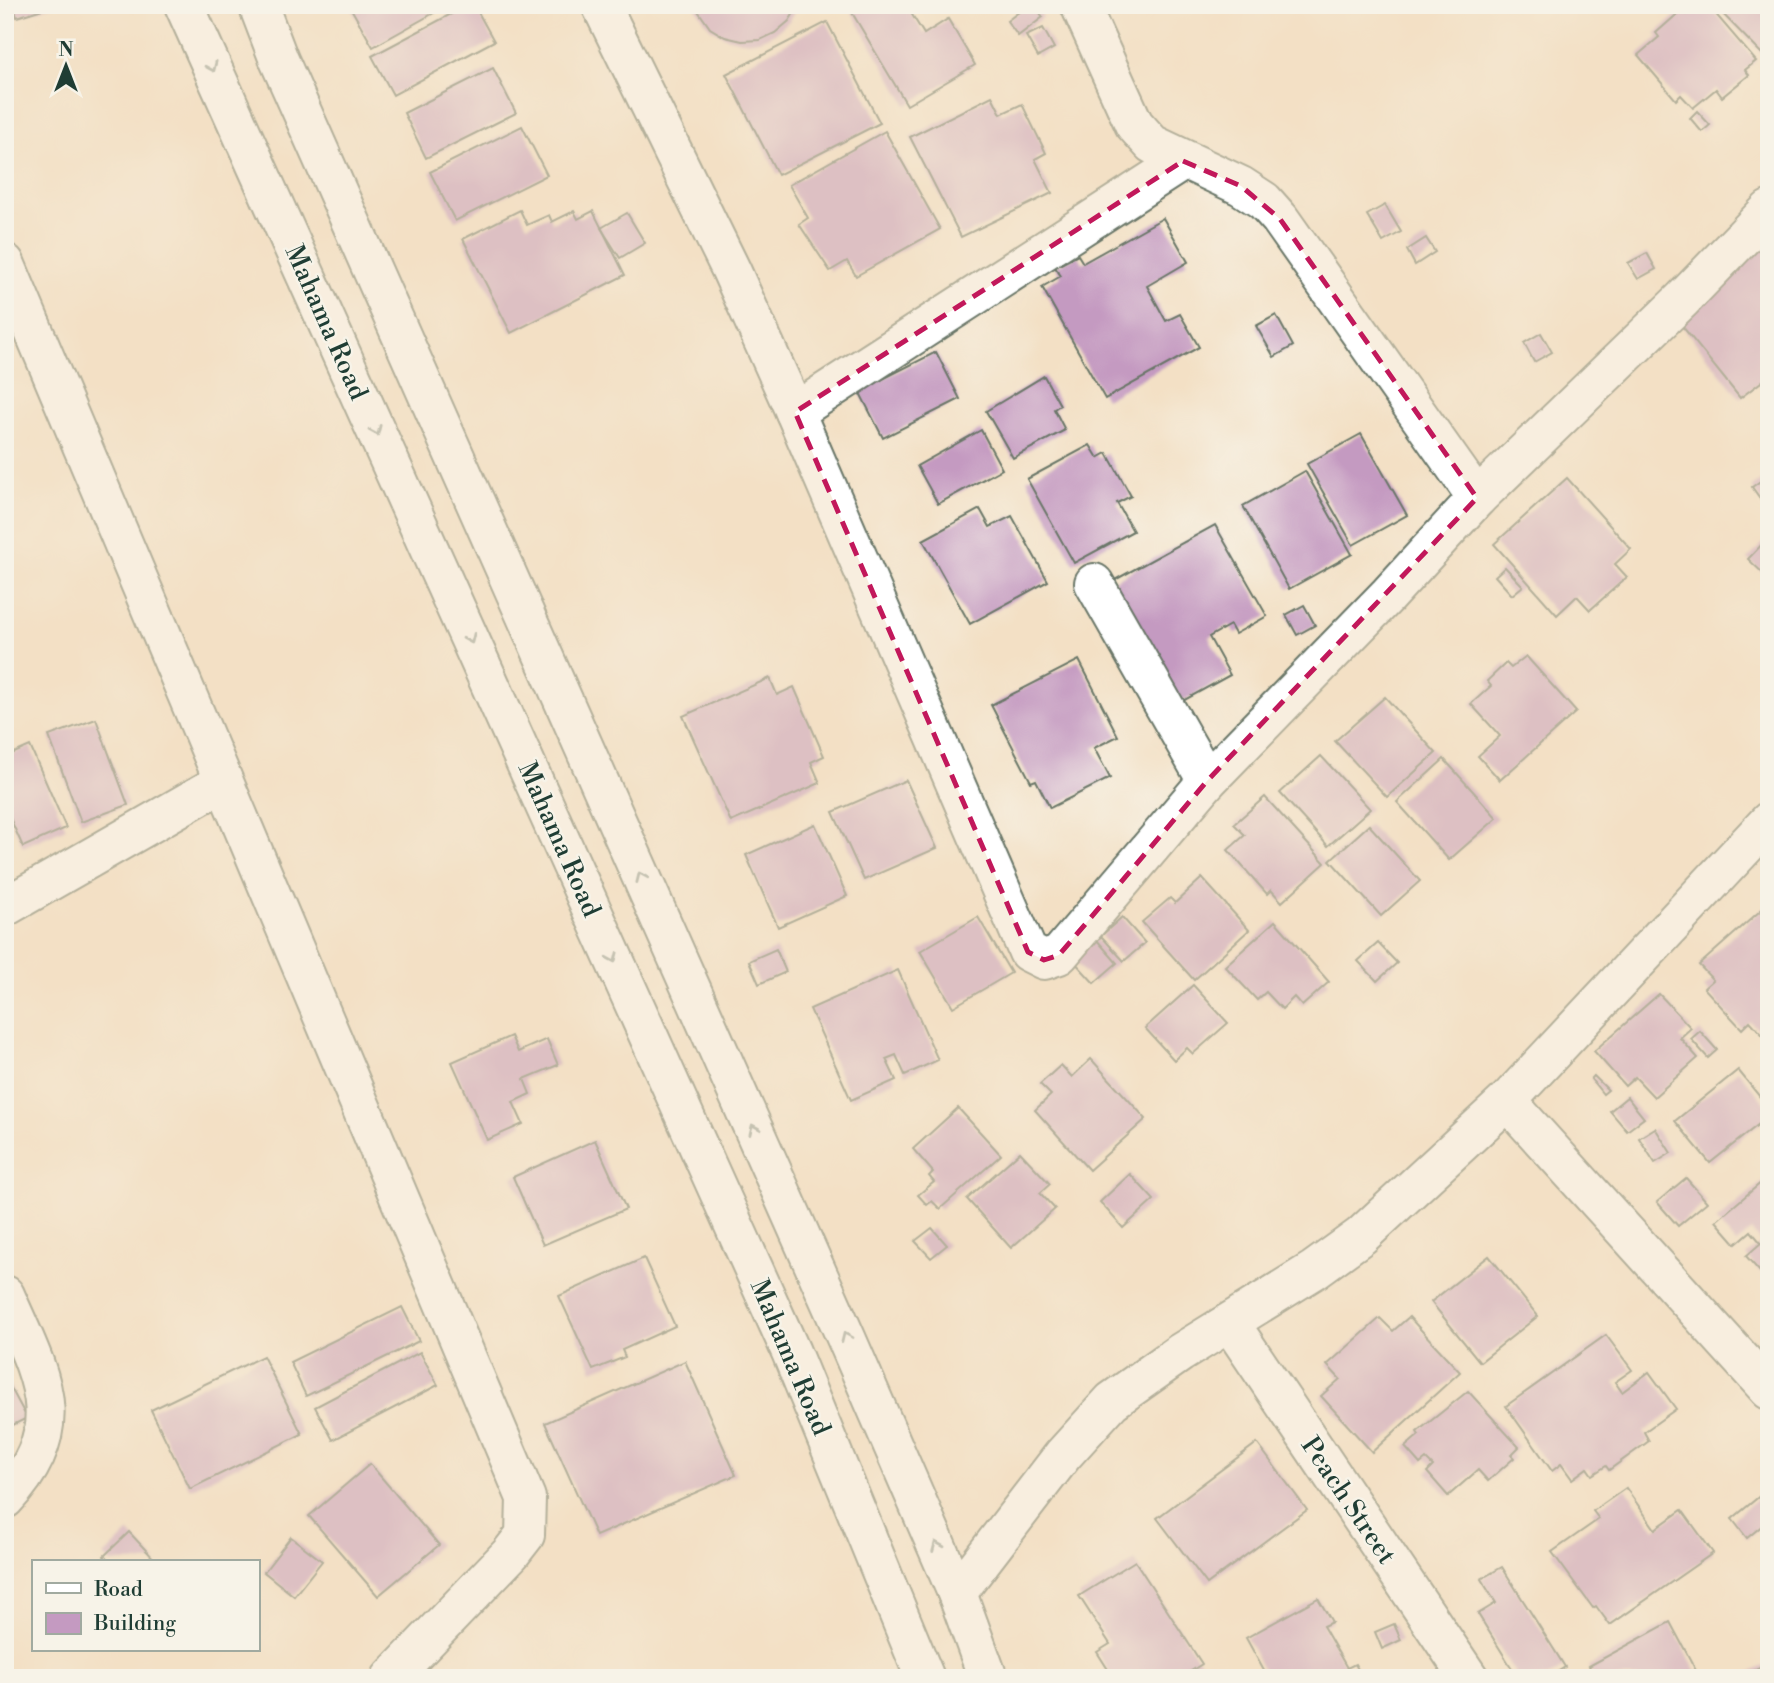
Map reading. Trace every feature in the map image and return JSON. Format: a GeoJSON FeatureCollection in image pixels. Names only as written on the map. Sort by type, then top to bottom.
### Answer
{"type":"FeatureCollection","features":[{"type":"Feature","properties":{"kind":"street","name":"Mahama Road"},"geometry":{"type":"LineString","coordinates":[[184,5],[786,1339],[925,1678]]}},
{"type":"Feature","properties":{"kind":"street"},"geometry":{"type":"LineString","coordinates":[[258,5],[284,73],[957,1593],[988,1678]]}},
{"type":"Feature","properties":{"kind":"street"},"geometry":{"type":"LineString","coordinates":[[601,5],[731,270],[1028,952],[1044,960],[1059,955],[1207,782],[1387,597],[1476,498],[1682,300],[1769,210]]}},
{"type":"Feature","properties":{"kind":"street"},"geometry":{"type":"LineString","coordinates":[[1080,5],[1134,124],[1152,144],[1183,161],[1241,186],[1264,201],[1280,219],[1476,498]]}},
{"type":"Feature","properties":{"kind":"street"},"geometry":{"type":"LineString","coordinates":[[795,412],[1183,161]]}},
{"type":"Feature","properties":{"kind":"street"},"geometry":{"type":"LineString","coordinates":[[5,263],[526,1498],[525,1535],[391,1678]]}},
{"type":"Feature","properties":{"kind":"street"},"geometry":{"type":"LineString","coordinates":[[1094,583],[1207,782]]}},
{"type":"Feature","properties":{"kind":"street"},"geometry":{"type":"LineString","coordinates":[[5,907],[223,782]]}},
{"type":"Feature","properties":{"kind":"street"},"geometry":{"type":"LineString","coordinates":[[957,1593],[1063,1455],[1112,1401],[1360,1236],[1507,1101],[1769,821]]}},
{"type":"Feature","properties":{"kind":"street"},"geometry":{"type":"LineString","coordinates":[[1507,1101],[1769,1390]]}},
{"type":"Feature","properties":{"kind":"street"},"geometry":{"type":"LineString","coordinates":[[5,1294],[46,1396],[46,1428],[20,1483],[5,1499]]}},
{"type":"Feature","properties":{"kind":"street","name":"Peach Street"},"geometry":{"type":"LineString","coordinates":[[1230,1323],[1469,1678]]}},
{"type":"Feature","properties":{"kind":"highlighted area"},"geometry":{"type":"Polygon","coordinates":[[[1183,161],[1241,186],[1280,219],[1477,498],[1207,781],[1059,955],[1044,960],[1028,952],[795,412],[1183,161]]]}},
{"type":"Feature","properties":{"kind":"building"},"geometry":{"type":"Polygon","coordinates":[[[13,5],[52,5],[52,6],[17,17],[13,5]]]}},
{"type":"Feature","properties":{"kind":"building"},"geometry":{"type":"Polygon","coordinates":[[[349,5],[448,5],[373,47],[349,5]]]}},
{"type":"Feature","properties":{"kind":"building"},"geometry":{"type":"Polygon","coordinates":[[[468,5],[474,5],[494,41],[393,95],[372,56],[468,5]]]}},
{"type":"Feature","properties":{"kind":"building"},"geometry":{"type":"Polygon","coordinates":[[[694,5],[799,5],[789,21],[775,33],[760,40],[742,41],[725,37],[710,28],[694,5]]]}},
{"type":"Feature","properties":{"kind":"building"},"geometry":{"type":"Polygon","coordinates":[[[860,5],[906,5],[924,34],[948,19],[975,65],[907,105],[851,11],[860,5]]]}},
{"type":"Feature","properties":{"kind":"building"},"geometry":{"type":"Polygon","coordinates":[[[1028,5],[1034,5],[1043,17],[1018,36],[1007,21],[1028,5]]]}},
{"type":"Feature","properties":{"kind":"building"},"geometry":{"type":"Polygon","coordinates":[[[1697,5],[1708,5],[1756,61],[1745,70],[1749,75],[1722,97],[1716,89],[1693,108],[1681,95],[1676,100],[1638,55],[1659,37],[1656,33],[1683,9],[1687,14],[1697,5]]]}},
{"type":"Feature","properties":{"kind":"building"},"geometry":{"type":"Polygon","coordinates":[[[1714,5],[1769,5],[1769,61],[1714,5]]]}},
{"type":"Feature","properties":{"kind":"building"},"geometry":{"type":"Polygon","coordinates":[[[827,22],[880,123],[778,175],[726,74],[827,22]]]}},
{"type":"Feature","properties":{"kind":"building"},"geometry":{"type":"Polygon","coordinates":[[[1043,28],[1054,48],[1038,57],[1026,36],[1043,28]]]}},
{"type":"Feature","properties":{"kind":"building"},"geometry":{"type":"Polygon","coordinates":[[[493,68],[516,113],[426,158],[404,113],[493,68]]]}},
{"type":"Feature","properties":{"kind":"building"},"geometry":{"type":"Polygon","coordinates":[[[992,96],[1001,114],[1022,104],[1046,153],[1035,159],[1052,193],[961,237],[910,137],[992,96]]]}},
{"type":"Feature","properties":{"kind":"building"},"geometry":{"type":"Polygon","coordinates":[[[1697,111],[1710,125],[1702,132],[1690,118],[1697,111]]]}},
{"type":"Feature","properties":{"kind":"building"},"geometry":{"type":"Polygon","coordinates":[[[522,126],[547,175],[455,221],[430,172],[522,126]]]}},
{"type":"Feature","properties":{"kind":"building"},"geometry":{"type":"Polygon","coordinates":[[[885,131],[940,229],[856,276],[847,261],[830,271],[799,224],[808,218],[789,185],[885,131]]]}},
{"type":"Feature","properties":{"kind":"building"},"geometry":{"type":"Polygon","coordinates":[[[1385,205],[1401,232],[1383,242],[1367,215],[1385,205]]]}},
{"type":"Feature","properties":{"kind":"building"},"geometry":{"type":"Polygon","coordinates":[[[520,210],[527,225],[549,215],[552,222],[574,211],[578,219],[593,211],[625,275],[511,333],[463,239],[520,210]]]}},
{"type":"Feature","properties":{"kind":"building"},"geometry":{"type":"Polygon","coordinates":[[[627,213],[645,243],[620,258],[601,228],[627,213]]]}},
{"type":"Feature","properties":{"kind":"building"},"geometry":{"type":"Polygon","coordinates":[[[1163,218],[1188,262],[1147,286],[1166,321],[1180,314],[1199,347],[1105,399],[1042,287],[1061,276],[1055,267],[1078,255],[1083,263],[1163,218]]]}},
{"type":"Feature","properties":{"kind":"building"},"geometry":{"type":"Polygon","coordinates":[[[1426,238],[1435,252],[1415,265],[1407,250],[1426,238]]]}},
{"type":"Feature","properties":{"kind":"building"},"geometry":{"type":"Polygon","coordinates":[[[1765,244],[1769,249],[1769,376],[1740,398],[1674,316],[1765,244]]]}},
{"type":"Feature","properties":{"kind":"building"},"geometry":{"type":"Polygon","coordinates":[[[1647,253],[1656,269],[1638,279],[1628,263],[1647,253]]]}},
{"type":"Feature","properties":{"kind":"building"},"geometry":{"type":"Polygon","coordinates":[[[1276,315],[1293,346],[1274,357],[1256,326],[1276,315]]]}},
{"type":"Feature","properties":{"kind":"building"},"geometry":{"type":"Polygon","coordinates":[[[1541,333],[1552,352],[1534,362],[1524,343],[1541,333]]]}},
{"type":"Feature","properties":{"kind":"building"},"geometry":{"type":"Polygon","coordinates":[[[936,352],[960,399],[883,438],[859,391],[936,352]]]}},
{"type":"Feature","properties":{"kind":"building"},"geometry":{"type":"Polygon","coordinates":[[[1044,376],[1060,405],[1054,409],[1065,430],[1013,458],[986,411],[1044,376]]]}},
{"type":"Feature","properties":{"kind":"building"},"geometry":{"type":"Polygon","coordinates":[[[981,430],[1002,469],[938,504],[917,466],[981,430]]]}},
{"type":"Feature","properties":{"kind":"building"},"geometry":{"type":"Polygon","coordinates":[[[1361,434],[1407,515],[1353,545],[1307,464],[1361,434]]]}},
{"type":"Feature","properties":{"kind":"building"},"geometry":{"type":"Polygon","coordinates":[[[1090,445],[1098,458],[1107,453],[1131,496],[1117,503],[1133,531],[1074,563],[1027,479],[1090,445]]]}},
{"type":"Feature","properties":{"kind":"building"},"geometry":{"type":"Polygon","coordinates":[[[1305,471],[1352,554],[1289,589],[1243,506],[1305,471]]]}},
{"type":"Feature","properties":{"kind":"building"},"geometry":{"type":"Polygon","coordinates":[[[1769,475],[1769,511],[1752,487],[1769,475]]]}},
{"type":"Feature","properties":{"kind":"building"},"geometry":{"type":"Polygon","coordinates":[[[1567,478],[1631,549],[1615,564],[1627,577],[1590,610],[1577,596],[1557,615],[1494,544],[1567,478]]]}},
{"type":"Feature","properties":{"kind":"building"},"geometry":{"type":"Polygon","coordinates":[[[980,509],[990,527],[1012,516],[1048,581],[970,624],[923,540],[980,509]]]}},
{"type":"Feature","properties":{"kind":"building"},"geometry":{"type":"Polygon","coordinates":[[[1215,525],[1267,616],[1235,634],[1230,625],[1209,637],[1230,675],[1181,702],[1113,581],[1215,525]]]}},
{"type":"Feature","properties":{"kind":"building"},"geometry":{"type":"Polygon","coordinates":[[[1769,537],[1769,573],[1766,576],[1748,559],[1769,537]]]}},
{"type":"Feature","properties":{"kind":"building"},"geometry":{"type":"Polygon","coordinates":[[[1505,567],[1523,586],[1512,595],[1495,576],[1505,567]]]}},
{"type":"Feature","properties":{"kind":"building"},"geometry":{"type":"Polygon","coordinates":[[[1304,605],[1315,625],[1297,635],[1286,615],[1304,605]]]}},
{"type":"Feature","properties":{"kind":"building"},"geometry":{"type":"Polygon","coordinates":[[[1526,656],[1576,712],[1500,780],[1478,756],[1500,736],[1471,704],[1491,686],[1487,681],[1506,663],[1511,668],[1526,656]]]}},
{"type":"Feature","properties":{"kind":"building"},"geometry":{"type":"Polygon","coordinates":[[[1079,660],[1118,736],[1094,748],[1110,778],[1050,808],[1036,780],[1031,782],[991,705],[1079,660]]]}},
{"type":"Feature","properties":{"kind":"building"},"geometry":{"type":"Polygon","coordinates":[[[770,678],[777,695],[794,687],[824,756],[811,762],[820,783],[731,822],[683,716],[770,678]]]}},
{"type":"Feature","properties":{"kind":"building"},"geometry":{"type":"Polygon","coordinates":[[[1385,697],[1436,753],[1387,797],[1335,741],[1385,697]]]}},
{"type":"Feature","properties":{"kind":"building"},"geometry":{"type":"Polygon","coordinates":[[[96,719],[128,805],[81,822],[49,736],[96,719]]]}},
{"type":"Feature","properties":{"kind":"building"},"geometry":{"type":"Polygon","coordinates":[[[30,746],[66,828],[23,847],[5,807],[5,757],[30,746]]]}},
{"type":"Feature","properties":{"kind":"building"},"geometry":{"type":"Polygon","coordinates":[[[1321,756],[1370,809],[1328,846],[1280,793],[1321,756]]]}},
{"type":"Feature","properties":{"kind":"building"},"geometry":{"type":"Polygon","coordinates":[[[1444,759],[1497,818],[1449,860],[1397,802],[1444,759]]]}},
{"type":"Feature","properties":{"kind":"building"},"geometry":{"type":"Polygon","coordinates":[[[906,780],[937,848],[864,880],[833,812],[906,780]]]}},
{"type":"Feature","properties":{"kind":"building"},"geometry":{"type":"Polygon","coordinates":[[[1265,797],[1325,863],[1282,902],[1271,890],[1267,894],[1228,850],[1245,835],[1234,824],[1265,797]]]}},
{"type":"Feature","properties":{"kind":"building"},"geometry":{"type":"Polygon","coordinates":[[[815,824],[847,896],[778,927],[746,855],[815,824]]]}},
{"type":"Feature","properties":{"kind":"building"},"geometry":{"type":"Polygon","coordinates":[[[1369,825],[1420,881],[1381,916],[1330,860],[1369,825]]]}},
{"type":"Feature","properties":{"kind":"building"},"geometry":{"type":"Polygon","coordinates":[[[1202,878],[1249,930],[1194,980],[1142,922],[1170,898],[1175,903],[1202,878]]]}},
{"type":"Feature","properties":{"kind":"building"},"geometry":{"type":"Polygon","coordinates":[[[1769,903],[1769,1042],[1750,1021],[1742,1029],[1704,988],[1713,980],[1699,965],[1769,903]]]}},
{"type":"Feature","properties":{"kind":"building"},"geometry":{"type":"Polygon","coordinates":[[[978,917],[1011,973],[953,1007],[920,951],[978,917]]]}},
{"type":"Feature","properties":{"kind":"building"},"geometry":{"type":"Polygon","coordinates":[[[1122,917],[1145,943],[1124,961],[1101,936],[1122,917]]]}},
{"type":"Feature","properties":{"kind":"building"},"geometry":{"type":"Polygon","coordinates":[[[1275,921],[1329,982],[1302,1006],[1294,997],[1282,1009],[1266,992],[1257,1000],[1225,966],[1275,921]]]}},
{"type":"Feature","properties":{"kind":"building"},"geometry":{"type":"Polygon","coordinates":[[[1096,939],[1117,963],[1094,983],[1073,960],[1096,939]]]}},
{"type":"Feature","properties":{"kind":"building"},"geometry":{"type":"Polygon","coordinates":[[[1378,943],[1397,963],[1377,981],[1358,961],[1378,943]]]}},
{"type":"Feature","properties":{"kind":"building"},"geometry":{"type":"Polygon","coordinates":[[[776,949],[786,972],[759,984],[749,961],[776,949]]]}},
{"type":"Feature","properties":{"kind":"building"},"geometry":{"type":"Polygon","coordinates":[[[898,970],[938,1060],[905,1075],[896,1055],[886,1059],[896,1080],[851,1100],[810,1009],[898,970]]]}},
{"type":"Feature","properties":{"kind":"building"},"geometry":{"type":"Polygon","coordinates":[[[1193,985],[1228,1023],[1193,1054],[1187,1048],[1174,1060],[1145,1028],[1193,985]]]}},
{"type":"Feature","properties":{"kind":"building"},"geometry":{"type":"Polygon","coordinates":[[[1659,994],[1691,1028],[1680,1038],[1698,1058],[1654,1097],[1635,1077],[1625,1086],[1594,1051],[1659,994]]]}},
{"type":"Feature","properties":{"kind":"building"},"geometry":{"type":"Polygon","coordinates":[[[1700,1031],[1717,1050],[1708,1058],[1691,1039],[1700,1031]]]}},
{"type":"Feature","properties":{"kind":"building"},"geometry":{"type":"Polygon","coordinates":[[[511,1036],[518,1052],[547,1039],[558,1065],[524,1079],[530,1094],[513,1102],[523,1124],[487,1140],[452,1062],[511,1036]]]}},
{"type":"Feature","properties":{"kind":"building"},"geometry":{"type":"Polygon","coordinates":[[[1091,1059],[1146,1119],[1089,1170],[1035,1110],[1051,1095],[1040,1084],[1061,1065],[1072,1077],[1091,1059]]]}},
{"type":"Feature","properties":{"kind":"building"},"geometry":{"type":"Polygon","coordinates":[[[1738,1070],[1769,1108],[1769,1116],[1710,1163],[1675,1121],[1738,1070]]]}},
{"type":"Feature","properties":{"kind":"building"},"geometry":{"type":"Polygon","coordinates":[[[1594,1076],[1608,1090],[1603,1094],[1591,1079],[1594,1076]]]}},
{"type":"Feature","properties":{"kind":"building"},"geometry":{"type":"Polygon","coordinates":[[[1627,1097],[1644,1118],[1627,1131],[1610,1111],[1627,1097]]]}},
{"type":"Feature","properties":{"kind":"building"},"geometry":{"type":"Polygon","coordinates":[[[958,1108],[1001,1155],[940,1209],[932,1201],[927,1205],[918,1195],[934,1182],[929,1176],[933,1172],[913,1149],[958,1108]]]}},
{"type":"Feature","properties":{"kind":"building"},"geometry":{"type":"Polygon","coordinates":[[[1655,1128],[1671,1153],[1655,1163],[1639,1138],[1655,1128]]]}},
{"type":"Feature","properties":{"kind":"building"},"geometry":{"type":"Polygon","coordinates":[[[595,1140],[626,1209],[543,1245],[513,1177],[595,1140]]]}},
{"type":"Feature","properties":{"kind":"building"},"geometry":{"type":"Polygon","coordinates":[[[1020,1152],[1050,1184],[1040,1193],[1055,1209],[1011,1248],[967,1199],[1020,1152]]]}},
{"type":"Feature","properties":{"kind":"building"},"geometry":{"type":"Polygon","coordinates":[[[1130,1174],[1154,1200],[1123,1228],[1100,1202],[1130,1174]]]}},
{"type":"Feature","properties":{"kind":"building"},"geometry":{"type":"Polygon","coordinates":[[[1769,1176],[1769,1265],[1760,1272],[1746,1256],[1761,1243],[1751,1231],[1736,1244],[1716,1221],[1769,1176]]]}},
{"type":"Feature","properties":{"kind":"building"},"geometry":{"type":"Polygon","coordinates":[[[1686,1178],[1707,1202],[1678,1226],[1657,1202],[1686,1178]]]}},
{"type":"Feature","properties":{"kind":"building"},"geometry":{"type":"Polygon","coordinates":[[[932,1228],[947,1245],[931,1258],[915,1241],[932,1228]]]}},
{"type":"Feature","properties":{"kind":"building"},"geometry":{"type":"Polygon","coordinates":[[[1489,1256],[1538,1316],[1480,1362],[1431,1302],[1489,1256]]]}},
{"type":"Feature","properties":{"kind":"building"},"geometry":{"type":"Polygon","coordinates":[[[644,1258],[675,1326],[622,1350],[625,1357],[593,1370],[559,1296],[644,1258]]]}},
{"type":"Feature","properties":{"kind":"building"},"geometry":{"type":"Polygon","coordinates":[[[402,1307],[419,1341],[306,1396],[290,1362],[402,1307]]]}},
{"type":"Feature","properties":{"kind":"building"},"geometry":{"type":"Polygon","coordinates":[[[1409,1317],[1460,1372],[1372,1452],[1321,1396],[1340,1379],[1327,1365],[1380,1318],[1393,1331],[1409,1317]]]}},
{"type":"Feature","properties":{"kind":"building"},"geometry":{"type":"Polygon","coordinates":[[[1606,1335],[1632,1370],[1615,1382],[1622,1392],[1649,1372],[1676,1409],[1644,1432],[1649,1441],[1609,1470],[1606,1466],[1592,1475],[1587,1468],[1572,1479],[1561,1464],[1552,1471],[1506,1406],[1606,1335]]]}},
{"type":"Feature","properties":{"kind":"building"},"geometry":{"type":"Polygon","coordinates":[[[420,1352],[438,1385],[333,1440],[315,1407],[420,1352]]]}},
{"type":"Feature","properties":{"kind":"building"},"geometry":{"type":"Polygon","coordinates":[[[263,1356],[302,1434],[190,1489],[151,1410],[263,1356]]]}},
{"type":"Feature","properties":{"kind":"building"},"geometry":{"type":"Polygon","coordinates":[[[685,1361],[736,1475],[596,1536],[545,1423],[685,1361]]]}},
{"type":"Feature","properties":{"kind":"building"},"geometry":{"type":"Polygon","coordinates":[[[5,1377],[27,1418],[5,1429],[5,1377]]]}},
{"type":"Feature","properties":{"kind":"building"},"geometry":{"type":"Polygon","coordinates":[[[1468,1391],[1519,1447],[1511,1455],[1514,1458],[1488,1481],[1478,1470],[1448,1496],[1427,1472],[1433,1466],[1426,1459],[1420,1464],[1405,1447],[1419,1435],[1417,1432],[1468,1391]]]}},
{"type":"Feature","properties":{"kind":"building"},"geometry":{"type":"Polygon","coordinates":[[[1257,1443],[1307,1510],[1207,1584],[1157,1518],[1257,1443]]]}},
{"type":"Feature","properties":{"kind":"building"},"geometry":{"type":"Polygon","coordinates":[[[370,1464],[439,1545],[378,1596],[309,1516],[370,1464]]]}},
{"type":"Feature","properties":{"kind":"building"},"geometry":{"type":"Polygon","coordinates":[[[1626,1488],[1655,1529],[1682,1510],[1713,1553],[1610,1625],[1596,1606],[1593,1608],[1552,1552],[1599,1519],[1593,1511],[1626,1488]]]}},
{"type":"Feature","properties":{"kind":"building"},"geometry":{"type":"Polygon","coordinates":[[[1761,1495],[1769,1504],[1769,1520],[1747,1538],[1732,1519],[1761,1495]]]}},
{"type":"Feature","properties":{"kind":"building"},"geometry":{"type":"Polygon","coordinates":[[[129,1532],[155,1560],[108,1560],[104,1556],[129,1532]]]}},
{"type":"Feature","properties":{"kind":"building"},"geometry":{"type":"Polygon","coordinates":[[[291,1537],[322,1561],[294,1596],[264,1572],[291,1537]]]}},
{"type":"Feature","properties":{"kind":"building"},"geometry":{"type":"Polygon","coordinates":[[[1135,1561],[1202,1664],[1180,1678],[1099,1678],[1109,1671],[1097,1652],[1110,1644],[1079,1596],[1135,1561]]]}},
{"type":"Feature","properties":{"kind":"building"},"geometry":{"type":"Polygon","coordinates":[[[1502,1567],[1565,1667],[1548,1678],[1518,1678],[1478,1614],[1496,1603],[1481,1579],[1502,1567]]]}},
{"type":"Feature","properties":{"kind":"building"},"geometry":{"type":"Polygon","coordinates":[[[1318,1598],[1332,1622],[1323,1626],[1347,1668],[1355,1664],[1363,1678],[1268,1678],[1246,1638],[1318,1598]]]}},
{"type":"Feature","properties":{"kind":"building"},"geometry":{"type":"Polygon","coordinates":[[[1670,1622],[1700,1678],[1595,1678],[1589,1666],[1670,1622]]]}},
{"type":"Feature","properties":{"kind":"building"},"geometry":{"type":"Polygon","coordinates":[[[1394,1624],[1401,1640],[1382,1649],[1375,1632],[1394,1624]]]}},
{"type":"Feature","properties":{"kind":"building"},"geometry":{"type":"Polygon","coordinates":[[[1769,1663],[1769,1678],[1741,1678],[1769,1663]]]}}]}
